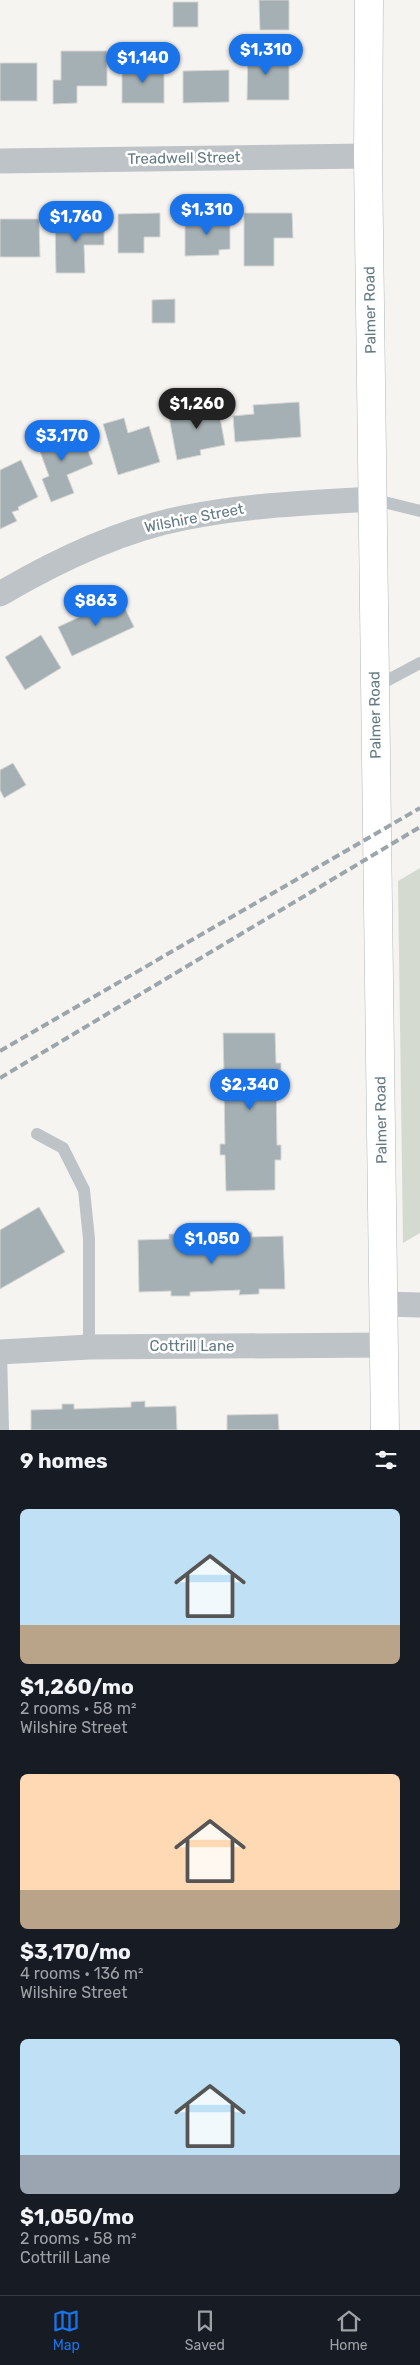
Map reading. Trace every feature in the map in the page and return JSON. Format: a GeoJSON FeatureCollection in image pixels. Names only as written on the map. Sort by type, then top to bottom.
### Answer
{"type":"FeatureCollection","features":[{"type":"Feature","properties":{"kind":"street","name":"Palmer Road"},"geometry":{"type":"LineString","coordinates":[[369,0],[368,156],[385,1430]]}},
{"type":"Feature","properties":{"kind":"street","name":"Treadwell Street"},"geometry":{"type":"LineString","coordinates":[[0,161],[368,156]]}},
{"type":"Feature","properties":{"kind":"street","name":"Wilshire Street"},"geometry":{"type":"LineString","coordinates":[[0,594],[43,570],[104,542],[134,531],[181,518],[229,509],[286,503],[372,499]]}},
{"type":"Feature","properties":{"kind":"street"},"geometry":{"type":"LineString","coordinates":[[384,1304],[420,1305]]}},
{"type":"Feature","properties":{"kind":"street","name":"Cottrill Lane"},"geometry":{"type":"LineString","coordinates":[[0,1352],[89,1347],[384,1345]]}},
{"type":"Feature","properties":{"kind":"lane"},"geometry":{"type":"LineString","coordinates":[[372,499],[420,511]]}},
{"type":"Feature","properties":{"kind":"lane"},"geometry":{"type":"LineString","coordinates":[[375,687],[420,663]]}},
{"type":"Feature","properties":{"kind":"lane"},"geometry":{"type":"LineString","coordinates":[[37,1134],[63,1148],[84,1190],[89,1239],[89,1347]]}},
{"type":"Feature","properties":{"kind":"lane"},"geometry":{"type":"LineString","coordinates":[[0,1352],[3,1430]]}},
{"type":"Feature","properties":{"kind":"shaded area"},"geometry":{"type":"Polygon","coordinates":[[[420,868],[420,1233],[403,1243],[398,881],[420,868]]]}},
{"type":"Feature","properties":{"kind":"building"},"geometry":{"type":"Polygon","coordinates":[[[259,0],[289,0],[289,30],[260,30],[259,0]]]}},
{"type":"Feature","properties":{"kind":"building"},"geometry":{"type":"Polygon","coordinates":[[[173,2],[198,2],[198,27],[173,27],[173,2]]]}},
{"type":"Feature","properties":{"kind":"building"},"geometry":{"type":"Polygon","coordinates":[[[248,44],[269,44],[269,62],[289,63],[289,100],[247,100],[248,44]]]}},
{"type":"Feature","properties":{"kind":"building"},"geometry":{"type":"Polygon","coordinates":[[[61,51],[107,51],[107,86],[77,86],[77,103],[53,104],[53,80],[61,80],[61,51]]]}},
{"type":"Feature","properties":{"kind":"building"},"geometry":{"type":"Polygon","coordinates":[[[0,63],[37,63],[37,101],[0,101],[0,63]]]}},
{"type":"Feature","properties":{"kind":"building"},"geometry":{"type":"Polygon","coordinates":[[[122,65],[164,65],[164,103],[122,103],[122,65]]]}},
{"type":"Feature","properties":{"kind":"building"},"geometry":{"type":"Polygon","coordinates":[[[229,70],[229,102],[183,103],[183,71],[229,70]]]}},
{"type":"Feature","properties":{"kind":"building"},"geometry":{"type":"Polygon","coordinates":[[[160,213],[160,237],[144,237],[144,253],[118,253],[118,214],[160,213]]]}},
{"type":"Feature","properties":{"kind":"building"},"geometry":{"type":"Polygon","coordinates":[[[244,213],[292,213],[293,238],[274,238],[274,266],[244,266],[244,213]]]}},
{"type":"Feature","properties":{"kind":"building"},"geometry":{"type":"Polygon","coordinates":[[[230,216],[230,249],[219,250],[219,255],[185,256],[185,219],[230,216]]]}},
{"type":"Feature","properties":{"kind":"building"},"geometry":{"type":"Polygon","coordinates":[[[0,219],[39,219],[40,257],[0,257],[0,219]]]}},
{"type":"Feature","properties":{"kind":"building"},"geometry":{"type":"Polygon","coordinates":[[[55,220],[104,220],[104,245],[84,245],[85,273],[56,273],[55,220]]]}},
{"type":"Feature","properties":{"kind":"building"},"geometry":{"type":"Polygon","coordinates":[[[175,299],[175,323],[152,323],[152,300],[175,299]]]}},
{"type":"Feature","properties":{"kind":"building"},"geometry":{"type":"Polygon","coordinates":[[[217,401],[225,445],[200,450],[201,455],[177,460],[169,417],[190,414],[189,406],[217,401]]]}},
{"type":"Feature","properties":{"kind":"building"},"geometry":{"type":"Polygon","coordinates":[[[299,402],[301,437],[235,442],[233,416],[254,414],[253,405],[299,402]]]}},
{"type":"Feature","properties":{"kind":"building"},"geometry":{"type":"Polygon","coordinates":[[[124,418],[128,433],[149,426],[160,462],[118,475],[103,424],[124,418]]]}},
{"type":"Feature","properties":{"kind":"building"},"geometry":{"type":"Polygon","coordinates":[[[56,430],[60,441],[81,433],[93,464],[67,475],[74,493],[51,502],[42,479],[49,476],[35,438],[56,430]]]}},
{"type":"Feature","properties":{"kind":"building"},"geometry":{"type":"Polygon","coordinates":[[[21,460],[38,497],[18,507],[19,510],[12,512],[17,521],[0,529],[0,470],[21,460]]]}},
{"type":"Feature","properties":{"kind":"building"},"geometry":{"type":"Polygon","coordinates":[[[120,598],[134,627],[72,656],[58,627],[120,598]]]}},
{"type":"Feature","properties":{"kind":"building"},"geometry":{"type":"Polygon","coordinates":[[[41,635],[61,668],[25,690],[5,657],[41,635]]]}},
{"type":"Feature","properties":{"kind":"building"},"geometry":{"type":"Polygon","coordinates":[[[13,763],[26,785],[4,798],[0,790],[0,770],[13,763]]]}},
{"type":"Feature","properties":{"kind":"building"},"geometry":{"type":"Polygon","coordinates":[[[223,1033],[275,1033],[276,1063],[281,1063],[281,1078],[276,1078],[277,1145],[281,1145],[281,1160],[275,1160],[275,1190],[226,1191],[225,1155],[220,1155],[220,1144],[225,1144],[224,1087],[219,1086],[219,1072],[224,1072],[223,1033]]]}},
{"type":"Feature","properties":{"kind":"building"},"geometry":{"type":"Polygon","coordinates":[[[39,1207],[65,1252],[0,1289],[0,1230],[39,1207]]]}},
{"type":"Feature","properties":{"kind":"building"},"geometry":{"type":"Polygon","coordinates":[[[238,1232],[252,1232],[252,1237],[283,1236],[285,1289],[259,1289],[259,1294],[239,1295],[240,1290],[190,1292],[190,1296],[171,1296],[171,1291],[139,1292],[138,1240],[169,1239],[169,1234],[181,1234],[181,1239],[238,1237],[238,1232]]]}},
{"type":"Feature","properties":{"kind":"building"},"geometry":{"type":"Polygon","coordinates":[[[145,1401],[145,1407],[176,1406],[177,1430],[31,1430],[31,1410],[62,1409],[62,1404],[74,1404],[74,1409],[131,1407],[131,1402],[145,1401]]]}},
{"type":"Feature","properties":{"kind":"building"},"geometry":{"type":"Polygon","coordinates":[[[278,1414],[279,1430],[227,1430],[227,1415],[278,1414]]]}},
{"type":"Feature","properties":{"kind":"railway"},"geometry":{"type":"LineString","coordinates":[[0,1051],[420,808]]}},
{"type":"Feature","properties":{"kind":"railway"},"geometry":{"type":"LineString","coordinates":[[0,1078],[420,827]]}}]}
